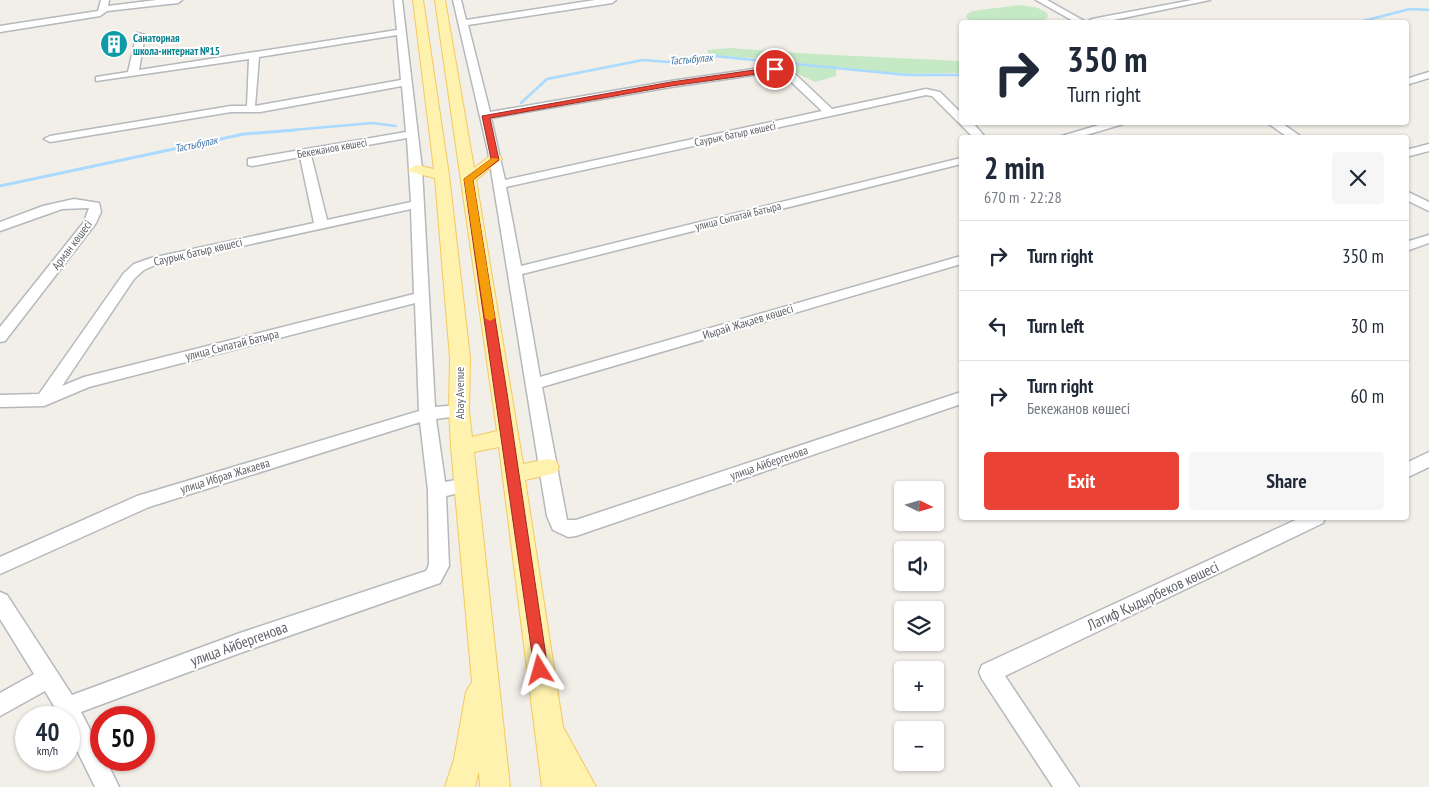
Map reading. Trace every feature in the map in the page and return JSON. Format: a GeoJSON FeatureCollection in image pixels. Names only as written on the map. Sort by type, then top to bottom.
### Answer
{"type":"FeatureCollection","features":[{"type":"Feature","properties":{"kind":"main road","name":"Abay Avenue"},"geometry":{"type":"LineString","coordinates":[[418,0],[442,175],[460,358],[458,411],[485,665],[495,787]]}},
{"type":"Feature","properties":{"kind":"main road"},"geometry":{"type":"LineString","coordinates":[[440,0],[453,25],[468,179],[508,437],[557,787]]}},
{"type":"Feature","properties":{"kind":"main road"},"geometry":{"type":"LineString","coordinates":[[468,179],[495,160]]}},
{"type":"Feature","properties":{"kind":"main road"},"geometry":{"type":"LineString","coordinates":[[416,169],[442,175]]}},
{"type":"Feature","properties":{"kind":"main road"},"geometry":{"type":"LineString","coordinates":[[462,447],[508,437]]}},
{"type":"Feature","properties":{"kind":"main road"},"geometry":{"type":"LineString","coordinates":[[512,475],[548,467]]}},
{"type":"Feature","properties":{"kind":"main road"},"geometry":{"type":"LineString","coordinates":[[460,787],[468,759],[485,665]]}},
{"type":"Feature","properties":{"kind":"main road"},"geometry":{"type":"LineString","coordinates":[[548,723],[581,787]]}},
{"type":"Feature","properties":{"kind":"street"},"geometry":{"type":"LineString","coordinates":[[0,29],[97,14],[104,5],[178,0]]}},
{"type":"Feature","properties":{"kind":"street","name":"улица Айбергенова"},"geometry":{"type":"LineString","coordinates":[[70,706],[240,643],[433,577],[439,566],[437,490],[427,414],[416,169],[398,0]]}},
{"type":"Feature","properties":{"kind":"street"},"geometry":{"type":"LineString","coordinates":[[457,0],[453,25],[486,116],[500,185],[548,467]]}},
{"type":"Feature","properties":{"kind":"street"},"geometry":{"type":"LineString","coordinates":[[453,25],[612,0]]}},
{"type":"Feature","properties":{"kind":"street"},"geometry":{"type":"LineString","coordinates":[[1043,0],[1078,20]]}},
{"type":"Feature","properties":{"kind":"street"},"geometry":{"type":"LineString","coordinates":[[1102,20],[1206,0]]}},
{"type":"Feature","properties":{"kind":"street"},"geometry":{"type":"LineString","coordinates":[[100,79],[402,32]]}},
{"type":"Feature","properties":{"kind":"street"},"geometry":{"type":"LineString","coordinates":[[133,74],[140,36]]}},
{"type":"Feature","properties":{"kind":"street"},"geometry":{"type":"LineString","coordinates":[[251,104],[252,55]]}},
{"type":"Feature","properties":{"kind":"street"},"geometry":{"type":"LineString","coordinates":[[486,116],[671,84],[775,69],[790,75],[830,113]]}},
{"type":"Feature","properties":{"kind":"street"},"geometry":{"type":"LineString","coordinates":[[1409,81],[1429,75]]}},
{"type":"Feature","properties":{"kind":"street"},"geometry":{"type":"LineString","coordinates":[[50,139],[231,109],[260,109],[407,82]]}},
{"type":"Feature","properties":{"kind":"street","name":"Саурық батыр көшесі"},"geometry":{"type":"LineString","coordinates":[[500,185],[926,92],[936,94],[959,117]]}},
{"type":"Feature","properties":{"kind":"street"},"geometry":{"type":"LineString","coordinates":[[968,125],[978,135]]}},
{"type":"Feature","properties":{"kind":"street"},"geometry":{"type":"LineString","coordinates":[[1072,135],[1113,125]]}},
{"type":"Feature","properties":{"kind":"street"},"geometry":{"type":"LineString","coordinates":[[1276,125],[1293,135]]}},
{"type":"Feature","properties":{"kind":"street","name":"Бекежанов көшесі"},"geometry":{"type":"LineString","coordinates":[[252,162],[412,134]]}},
{"type":"Feature","properties":{"kind":"street"},"geometry":{"type":"LineString","coordinates":[[1409,153],[1429,147]]}},
{"type":"Feature","properties":{"kind":"street"},"geometry":{"type":"LineString","coordinates":[[305,153],[321,224]]}},
{"type":"Feature","properties":{"kind":"street","name":"улица Сыпатай Батыра"},"geometry":{"type":"LineString","coordinates":[[515,272],[959,161]]}},
{"type":"Feature","properties":{"kind":"street"},"geometry":{"type":"LineString","coordinates":[[1409,197],[1429,207]]}},
{"type":"Feature","properties":{"kind":"street","name":"Арман көшесі"},"geometry":{"type":"LineString","coordinates":[[0,227],[72,202],[86,202],[95,206],[95,212],[90,223],[0,337]]}},
{"type":"Feature","properties":{"kind":"street","name":"Саурық батыр көшесі"},"geometry":{"type":"LineString","coordinates":[[44,400],[129,276],[139,267],[151,262],[418,204]]}},
{"type":"Feature","properties":{"kind":"street"},"geometry":{"type":"LineString","coordinates":[[1409,246],[1429,239]]}},
{"type":"Feature","properties":{"kind":"street","name":"Иырай Жақаев көшесі"},"geometry":{"type":"LineString","coordinates":[[534,384],[959,261]]}},
{"type":"Feature","properties":{"kind":"street","name":"улица Сыпатай Батыра"},"geometry":{"type":"LineString","coordinates":[[44,400],[84,382],[422,298]]}},
{"type":"Feature","properties":{"kind":"street","name":"улица Айбергенова"},"geometry":{"type":"LineString","coordinates":[[548,467],[556,516],[560,525],[576,528],[959,399]]}},
{"type":"Feature","properties":{"kind":"street"},"geometry":{"type":"LineString","coordinates":[[0,401],[44,400]]}},
{"type":"Feature","properties":{"kind":"street","name":"улица Ибрая Жакаева"},"geometry":{"type":"LineString","coordinates":[[0,566],[143,502],[427,414],[458,411]]}},
{"type":"Feature","properties":{"kind":"street"},"geometry":{"type":"LineString","coordinates":[[1409,469],[1429,459]]}},
{"type":"Feature","properties":{"kind":"street"},"geometry":{"type":"LineString","coordinates":[[437,490],[466,485]]}},
{"type":"Feature","properties":{"kind":"street","name":"Латиф Қыдырбеков көшесі"},"geometry":{"type":"LineString","coordinates":[[990,672],[1250,551],[1312,520]]}},
{"type":"Feature","properties":{"kind":"street"},"geometry":{"type":"LineString","coordinates":[[0,601],[66,706]]}},
{"type":"Feature","properties":{"kind":"street"},"geometry":{"type":"LineString","coordinates":[[990,672],[1067,787]]}},
{"type":"Feature","properties":{"kind":"street"},"geometry":{"type":"LineString","coordinates":[[0,705],[49,678]]}},
{"type":"Feature","properties":{"kind":"street"},"geometry":{"type":"LineString","coordinates":[[80,733],[107,787]]}},
{"type":"Feature","properties":{"kind":"green space"},"geometry":{"type":"Polygon","coordinates":[[[1020,5],[1038,8],[1047,13],[1048,17],[1042,20],[970,20],[966,17],[967,14],[973,11],[1020,5]]]}},
{"type":"Feature","properties":{"kind":"green space"},"geometry":{"type":"Polygon","coordinates":[[[730,48],[959,61],[959,73],[904,74],[836,67],[836,76],[815,82],[800,75],[779,60],[709,55],[707,50],[730,48]]]}},
{"type":"Feature","properties":{"kind":"waterway","name":"Тастыбулак"},"geometry":{"type":"LineString","coordinates":[[1367,20],[1410,9],[1429,10]]}},
{"type":"Feature","properties":{"kind":"waterway","name":"Тастыбулак"},"geometry":{"type":"LineString","coordinates":[[521,103],[547,79],[643,60],[668,62],[714,56],[907,75],[959,75]]}},
{"type":"Feature","properties":{"kind":"waterway","name":"Тастыбулак"},"geometry":{"type":"LineString","coordinates":[[281,131],[372,123],[396,126]]}},
{"type":"Feature","properties":{"kind":"waterway","name":"Тастыбулак"},"geometry":{"type":"LineString","coordinates":[[0,186],[244,134],[296,130]]}},
{"type":"Feature","properties":{"kind":"slow traffic"},"geometry":{"type":"LineString","coordinates":[[490,318],[468,179],[495,159]]}},
{"type":"Feature","properties":{"kind":"place","name":"Санаторная школа-интернат №15"},"geometry":{"type":"Point","coordinates":[114,44]}},
{"type":"Feature","properties":{"kind":"route"},"geometry":{"type":"LineString","coordinates":[[540,670],[521,545],[502,393],[468,179],[495,160],[486,116],[671,84],[775,69]]}}]}
